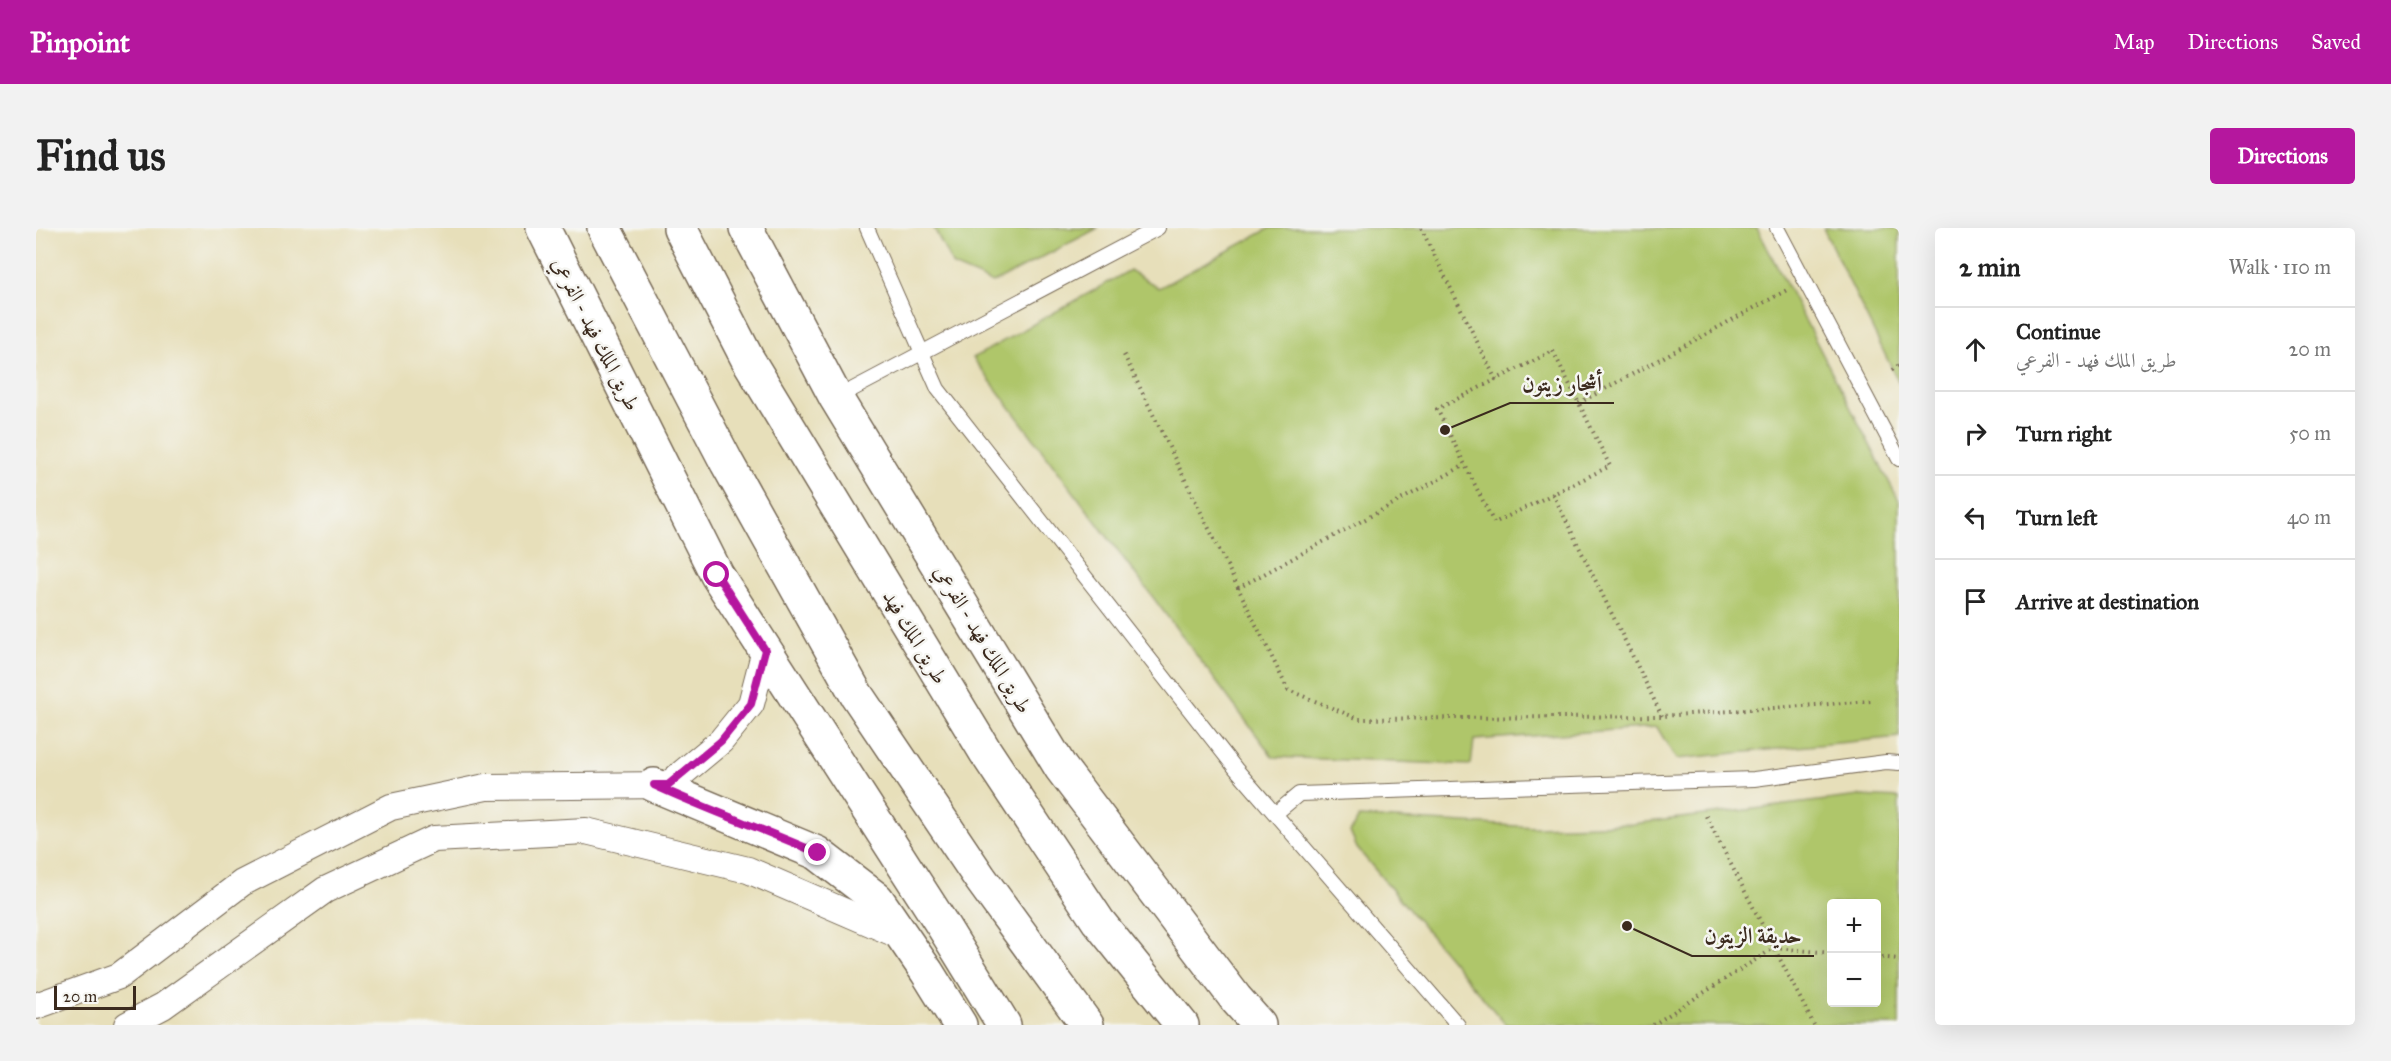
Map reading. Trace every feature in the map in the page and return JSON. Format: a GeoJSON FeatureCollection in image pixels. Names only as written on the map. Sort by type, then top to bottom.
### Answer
{"type":"FeatureCollection","features":[{"type":"Feature","properties":{"kind":"main road","name":"طريق الملك فهد - الفرعي"},"geometry":{"type":"LineString","coordinates":[[543,228],[717,575],[1004,1025]]}},
{"type":"Feature","properties":{"kind":"main road"},"geometry":{"type":"LineString","coordinates":[[604,228],[727,463],[856,694],[980,878],[1088,1025]]}},
{"type":"Feature","properties":{"kind":"main road","name":"طريق الملك فهد"},"geometry":{"type":"LineString","coordinates":[[680,228],[747,358],[985,752],[1098,921],[1182,1025]]}},
{"type":"Feature","properties":{"kind":"main road","name":"طريق الملك فهد - الفرعي"},"geometry":{"type":"LineString","coordinates":[[746,228],[836,398],[1061,768],[1236,999],[1259,1025]]}},
{"type":"Feature","properties":{"kind":"main road"},"geometry":{"type":"LineString","coordinates":[[654,785],[818,853],[877,899],[960,1025]]}},
{"type":"Feature","properties":{"kind":"street"},"geometry":{"type":"LineString","coordinates":[[36,1006],[119,976],[242,883],[391,807],[486,787],[668,785],[721,741],[751,704],[765,650]]}},
{"type":"Feature","properties":{"kind":"street"},"geometry":{"type":"LineString","coordinates":[[128,1025],[163,1006],[325,890],[434,839],[586,831],[748,870],[903,937]]}},
{"type":"Feature","properties":{"kind":"lane"},"geometry":{"type":"LineString","coordinates":[[867,228],[938,389],[1236,769],[1458,1025]]}},
{"type":"Feature","properties":{"kind":"lane"},"geometry":{"type":"LineString","coordinates":[[836,398],[1158,228]]}},
{"type":"Feature","properties":{"kind":"lane"},"geometry":{"type":"LineString","coordinates":[[1777,228],[1899,459]]}},
{"type":"Feature","properties":{"kind":"lane"},"geometry":{"type":"LineString","coordinates":[[1275,814],[1299,794],[1754,779],[1886,762],[1899,763]]}},
{"type":"Feature","properties":{"kind":"path"},"geometry":{"type":"LineString","coordinates":[[1421,228],[1496,380]]}},
{"type":"Feature","properties":{"kind":"path"},"geometry":{"type":"LineString","coordinates":[[1579,403],[1789,289]]}},
{"type":"Feature","properties":{"kind":"path"},"geometry":{"type":"LineString","coordinates":[[1553,351],[1610,466],[1494,523],[1437,409],[1496,380],[1553,351]]}},
{"type":"Feature","properties":{"kind":"path"},"geometry":{"type":"LineString","coordinates":[[1124,355],[1288,690],[1359,719],[1662,717],[1871,702]]}},
{"type":"Feature","properties":{"kind":"path"},"geometry":{"type":"LineString","coordinates":[[1892,370],[1899,365]]}},
{"type":"Feature","properties":{"kind":"path"},"geometry":{"type":"LineString","coordinates":[[1238,588],[1465,465]]}},
{"type":"Feature","properties":{"kind":"path"},"geometry":{"type":"LineString","coordinates":[[1553,494],[1662,717]]}},
{"type":"Feature","properties":{"kind":"path"},"geometry":{"type":"LineString","coordinates":[[1706,816],[1814,1025]]}},
{"type":"Feature","properties":{"kind":"path"},"geometry":{"type":"LineString","coordinates":[[1653,1025],[1774,948],[1827,953]]}},
{"type":"Feature","properties":{"kind":"path"},"geometry":{"type":"LineString","coordinates":[[1881,957],[1899,959]]}},
{"type":"Feature","properties":{"kind":"green space"},"geometry":{"type":"Polygon","coordinates":[[[934,228],[1098,228],[993,283],[953,266],[934,228]]]}},
{"type":"Feature","properties":{"kind":"green space"},"geometry":{"type":"Polygon","coordinates":[[[1270,228],[1757,228],[1899,501],[1899,737],[1676,759],[1657,727],[1474,740],[1471,765],[1273,757],[973,358],[1130,270],[1159,288],[1270,228]]]}},
{"type":"Feature","properties":{"kind":"green space"},"geometry":{"type":"Polygon","coordinates":[[[1823,228],[1899,228],[1899,383],[1823,228]]]}},
{"type":"Feature","properties":{"kind":"green space"},"geometry":{"type":"Polygon","coordinates":[[[1859,796],[1899,798],[1899,1025],[1506,1025],[1357,848],[1350,832],[1359,817],[1535,827],[1632,824],[1859,796]]]}},
{"type":"Feature","properties":{"kind":"place","name":"أشجار زيتون"},"geometry":{"type":"Point","coordinates":[1445,430]}},
{"type":"Feature","properties":{"kind":"place","name":"حديقة الزيتون"},"geometry":{"type":"Point","coordinates":[1627,926]}},
{"type":"Feature","properties":{"kind":"route"},"geometry":{"type":"LineString","coordinates":[[717,575],[765,650],[751,704],[721,741],[668,785],[654,785],[818,853]]}}]}
